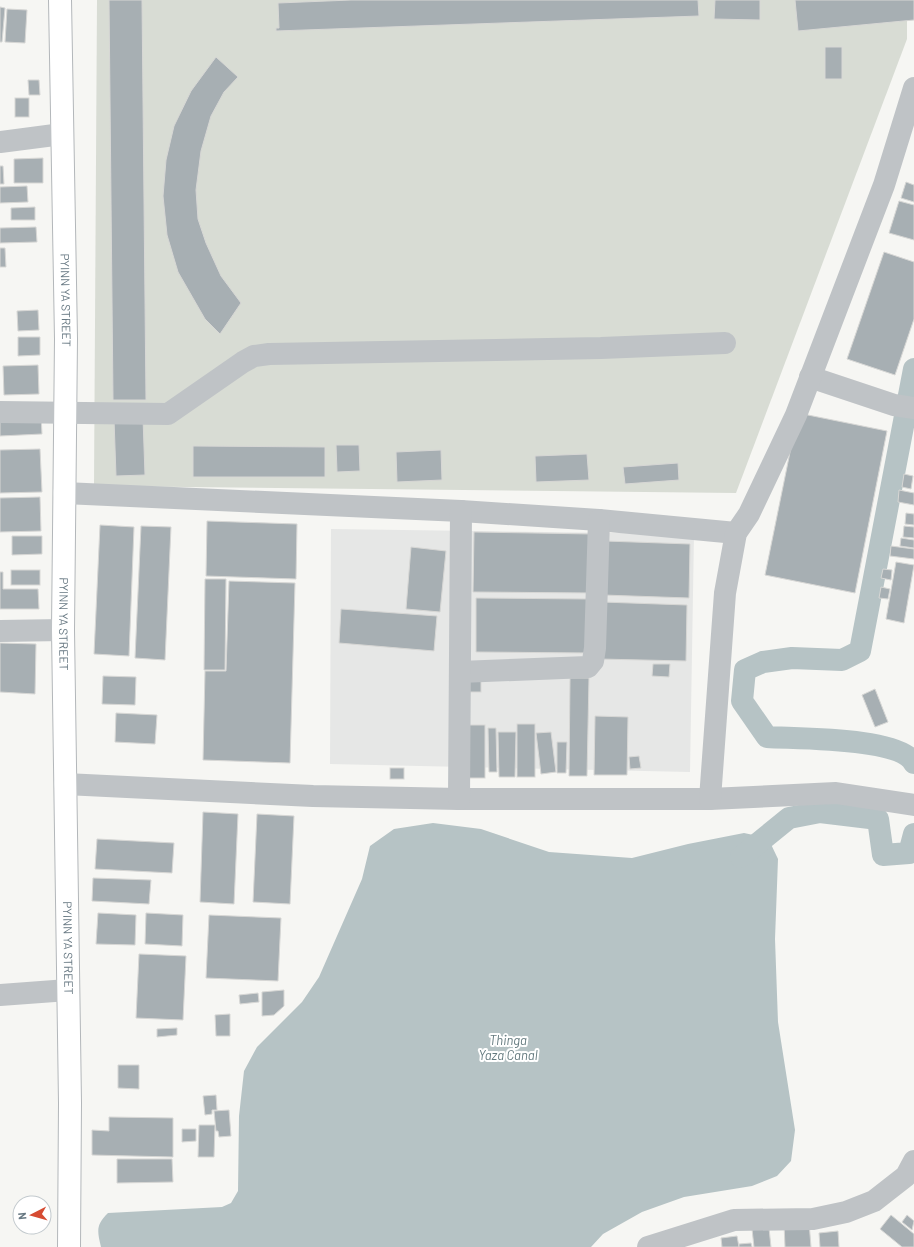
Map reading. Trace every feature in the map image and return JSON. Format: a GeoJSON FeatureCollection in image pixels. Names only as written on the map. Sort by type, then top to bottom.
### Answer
{"type":"FeatureCollection","features":[{"type":"Feature","properties":{"kind":"main road","name":"PYINN YA STREET"},"geometry":{"type":"LineString","coordinates":[[60,0],[66,339],[64,630],[69,1247]]}},
{"type":"Feature","properties":{"kind":"street"},"geometry":{"type":"LineString","coordinates":[[710,799],[725,593],[736,533],[749,514],[796,414],[884,185],[914,88]]}},
{"type":"Feature","properties":{"kind":"street"},"geometry":{"type":"LineString","coordinates":[[0,142],[62,134]]}},
{"type":"Feature","properties":{"kind":"street"},"geometry":{"type":"LineString","coordinates":[[0,412],[168,414],[242,362],[254,356],[269,354],[601,348],[725,343]]}},
{"type":"Feature","properties":{"kind":"street"},"geometry":{"type":"LineString","coordinates":[[810,377],[904,406]]}},
{"type":"Feature","properties":{"kind":"street"},"geometry":{"type":"LineString","coordinates":[[64,493],[461,511],[599,520],[736,533]]}},
{"type":"Feature","properties":{"kind":"street"},"geometry":{"type":"LineString","coordinates":[[459,798],[461,511]]}},
{"type":"Feature","properties":{"kind":"street"},"geometry":{"type":"LineString","coordinates":[[460,672],[578,669],[588,667],[593,661],[595,648],[599,520]]}},
{"type":"Feature","properties":{"kind":"street"},"geometry":{"type":"LineString","coordinates":[[0,631],[64,630]]}},
{"type":"Feature","properties":{"kind":"street"},"geometry":{"type":"LineString","coordinates":[[65,784],[313,796],[459,798],[710,799],[836,793],[908,804]]}},
{"type":"Feature","properties":{"kind":"street"},"geometry":{"type":"LineString","coordinates":[[0,995],[68,990]]}},
{"type":"Feature","properties":{"kind":"street"},"geometry":{"type":"LineString","coordinates":[[648,1247],[734,1220],[813,1219],[846,1212],[874,1201],[906,1176],[914,1161]]}},
{"type":"Feature","properties":{"kind":"shaded area"},"geometry":{"type":"Polygon","coordinates":[[[97,0],[907,0],[907,39],[736,493],[94,486],[97,0]]]}},
{"type":"Feature","properties":{"kind":"shaded area"},"geometry":{"type":"Polygon","coordinates":[[[331,529],[694,534],[690,772],[330,764],[331,529]]]}},
{"type":"Feature","properties":{"kind":"water","name":"Thinga Yaza Canal"},"geometry":{"type":"Polygon","coordinates":[[[433,823],[481,829],[549,852],[632,858],[688,844],[744,833],[768,838],[778,859],[775,939],[778,1022],[795,1130],[791,1161],[777,1176],[752,1186],[684,1197],[642,1212],[603,1234],[591,1247],[101,1247],[98,1228],[101,1221],[108,1213],[222,1207],[231,1203],[238,1191],[239,1116],[244,1071],[257,1047],[302,1002],[319,977],[362,879],[370,846],[394,829],[433,823]]]}},
{"type":"Feature","properties":{"kind":"building"},"geometry":{"type":"Polygon","coordinates":[[[109,0],[142,0],[146,400],[113,400],[109,0]]]}},
{"type":"Feature","properties":{"kind":"building"},"geometry":{"type":"Polygon","coordinates":[[[351,0],[698,0],[699,16],[276,31],[276,28],[279,28],[278,3],[351,0]]]}},
{"type":"Feature","properties":{"kind":"building"},"geometry":{"type":"Polygon","coordinates":[[[715,0],[760,0],[760,20],[714,19],[715,0]]]}},
{"type":"Feature","properties":{"kind":"building"},"geometry":{"type":"Polygon","coordinates":[[[795,0],[914,0],[914,20],[798,31],[795,0]]]}},
{"type":"Feature","properties":{"kind":"building"},"geometry":{"type":"Polygon","coordinates":[[[0,7],[5,8],[2,42],[0,42],[0,7]]]}},
{"type":"Feature","properties":{"kind":"building"},"geometry":{"type":"Polygon","coordinates":[[[7,9],[27,10],[25,43],[5,42],[7,9]]]}},
{"type":"Feature","properties":{"kind":"building"},"geometry":{"type":"Polygon","coordinates":[[[825,47],[842,47],[842,79],[825,79],[825,47]]]}},
{"type":"Feature","properties":{"kind":"building"},"geometry":{"type":"Polygon","coordinates":[[[216,57],[238,77],[224,92],[211,116],[201,151],[196,190],[198,219],[206,243],[221,276],[241,303],[220,334],[205,319],[178,272],[167,235],[163,196],[166,160],[174,126],[191,91],[216,57]]]}},
{"type":"Feature","properties":{"kind":"building"},"geometry":{"type":"Polygon","coordinates":[[[28,80],[39,80],[40,95],[29,95],[28,80]]]}},
{"type":"Feature","properties":{"kind":"building"},"geometry":{"type":"Polygon","coordinates":[[[15,98],[29,98],[29,117],[15,117],[15,98]]]}},
{"type":"Feature","properties":{"kind":"building"},"geometry":{"type":"Polygon","coordinates":[[[43,158],[43,183],[14,183],[14,159],[43,158]]]}},
{"type":"Feature","properties":{"kind":"building"},"geometry":{"type":"Polygon","coordinates":[[[0,166],[3,166],[4,184],[0,184],[0,166]]]}},
{"type":"Feature","properties":{"kind":"building"},"geometry":{"type":"Polygon","coordinates":[[[906,182],[914,185],[914,202],[901,198],[906,182]]]}},
{"type":"Feature","properties":{"kind":"building"},"geometry":{"type":"Polygon","coordinates":[[[27,186],[28,202],[0,203],[0,187],[27,186]]]}},
{"type":"Feature","properties":{"kind":"building"},"geometry":{"type":"Polygon","coordinates":[[[899,201],[914,205],[914,240],[889,233],[899,201]]]}},
{"type":"Feature","properties":{"kind":"building"},"geometry":{"type":"Polygon","coordinates":[[[35,207],[35,220],[11,220],[11,208],[35,207]]]}},
{"type":"Feature","properties":{"kind":"building"},"geometry":{"type":"Polygon","coordinates":[[[36,227],[37,242],[0,243],[0,228],[36,227]]]}},
{"type":"Feature","properties":{"kind":"building"},"geometry":{"type":"Polygon","coordinates":[[[0,248],[5,248],[6,267],[0,267],[0,248]]]}},
{"type":"Feature","properties":{"kind":"building"},"geometry":{"type":"Polygon","coordinates":[[[884,252],[914,262],[914,319],[895,375],[847,359],[884,252]]]}},
{"type":"Feature","properties":{"kind":"building"},"geometry":{"type":"Polygon","coordinates":[[[38,310],[39,330],[18,331],[17,311],[38,310]]]}},
{"type":"Feature","properties":{"kind":"building"},"geometry":{"type":"Polygon","coordinates":[[[18,337],[40,337],[40,355],[18,356],[18,337]]]}},
{"type":"Feature","properties":{"kind":"building"},"geometry":{"type":"Polygon","coordinates":[[[38,365],[39,394],[4,395],[3,366],[38,365]]]}},
{"type":"Feature","properties":{"kind":"building"},"geometry":{"type":"Polygon","coordinates":[[[798,413],[887,431],[855,593],[765,575],[798,413]]]}},
{"type":"Feature","properties":{"kind":"building"},"geometry":{"type":"Polygon","coordinates":[[[41,415],[42,434],[0,436],[0,416],[41,415]]]}},
{"type":"Feature","properties":{"kind":"building"},"geometry":{"type":"Polygon","coordinates":[[[143,418],[145,475],[116,476],[114,419],[143,418]]]}},
{"type":"Feature","properties":{"kind":"building"},"geometry":{"type":"Polygon","coordinates":[[[336,445],[359,445],[360,471],[337,472],[336,445]]]}},
{"type":"Feature","properties":{"kind":"building"},"geometry":{"type":"Polygon","coordinates":[[[193,446],[325,447],[325,477],[193,477],[193,446]]]}},
{"type":"Feature","properties":{"kind":"building"},"geometry":{"type":"Polygon","coordinates":[[[40,449],[42,492],[0,493],[0,450],[40,449]]]}},
{"type":"Feature","properties":{"kind":"building"},"geometry":{"type":"Polygon","coordinates":[[[441,450],[442,480],[397,482],[396,452],[441,450]]]}},
{"type":"Feature","properties":{"kind":"building"},"geometry":{"type":"Polygon","coordinates":[[[587,454],[589,480],[536,482],[535,456],[587,454]]]}},
{"type":"Feature","properties":{"kind":"building"},"geometry":{"type":"Polygon","coordinates":[[[678,463],[679,480],[625,484],[623,467],[678,463]]]}},
{"type":"Feature","properties":{"kind":"building"},"geometry":{"type":"Polygon","coordinates":[[[904,474],[913,476],[911,489],[902,487],[904,474]]]}},
{"type":"Feature","properties":{"kind":"building"},"geometry":{"type":"Polygon","coordinates":[[[899,490],[914,493],[914,505],[898,502],[899,490]]]}},
{"type":"Feature","properties":{"kind":"building"},"geometry":{"type":"Polygon","coordinates":[[[40,497],[41,531],[0,532],[0,498],[40,497]]]}},
{"type":"Feature","properties":{"kind":"building"},"geometry":{"type":"Polygon","coordinates":[[[906,513],[914,514],[914,525],[905,524],[906,513]]]}},
{"type":"Feature","properties":{"kind":"building"},"geometry":{"type":"Polygon","coordinates":[[[207,521],[297,524],[296,579],[206,576],[207,521]]]}},
{"type":"Feature","properties":{"kind":"building"},"geometry":{"type":"Polygon","coordinates":[[[100,525],[134,527],[129,656],[94,654],[100,525]]]}},
{"type":"Feature","properties":{"kind":"building"},"geometry":{"type":"Polygon","coordinates":[[[141,526],[171,527],[165,660],[135,658],[141,526]]]}},
{"type":"Feature","properties":{"kind":"building"},"geometry":{"type":"Polygon","coordinates":[[[904,526],[914,527],[914,538],[903,537],[904,526]]]}},
{"type":"Feature","properties":{"kind":"building"},"geometry":{"type":"Polygon","coordinates":[[[474,532],[592,534],[591,593],[473,592],[474,532]]]}},
{"type":"Feature","properties":{"kind":"building"},"geometry":{"type":"Polygon","coordinates":[[[12,536],[42,536],[42,554],[12,555],[12,536]]]}},
{"type":"Feature","properties":{"kind":"building"},"geometry":{"type":"Polygon","coordinates":[[[901,538],[914,540],[914,548],[900,546],[901,538]]]}},
{"type":"Feature","properties":{"kind":"building"},"geometry":{"type":"Polygon","coordinates":[[[605,541],[690,544],[689,598],[603,595],[605,541]]]}},
{"type":"Feature","properties":{"kind":"building"},"geometry":{"type":"Polygon","coordinates":[[[891,546],[914,549],[914,559],[890,556],[891,546]]]}},
{"type":"Feature","properties":{"kind":"building"},"geometry":{"type":"Polygon","coordinates":[[[411,547],[446,551],[440,612],[406,609],[411,547]]]}},
{"type":"Feature","properties":{"kind":"building"},"geometry":{"type":"Polygon","coordinates":[[[896,562],[914,565],[904,623],[886,619],[896,562]]]}},
{"type":"Feature","properties":{"kind":"building"},"geometry":{"type":"Polygon","coordinates":[[[883,569],[892,570],[891,580],[881,578],[883,569]]]}},
{"type":"Feature","properties":{"kind":"building"},"geometry":{"type":"Polygon","coordinates":[[[11,570],[40,570],[40,585],[11,585],[11,570]]]}},
{"type":"Feature","properties":{"kind":"building"},"geometry":{"type":"Polygon","coordinates":[[[0,572],[3,572],[3,589],[38,589],[39,609],[0,609],[0,572]]]}},
{"type":"Feature","properties":{"kind":"building"},"geometry":{"type":"Polygon","coordinates":[[[205,579],[226,579],[225,670],[204,670],[205,579]]]}},
{"type":"Feature","properties":{"kind":"building"},"geometry":{"type":"Polygon","coordinates":[[[229,581],[295,583],[290,763],[203,760],[205,671],[226,671],[229,581]]]}},
{"type":"Feature","properties":{"kind":"building"},"geometry":{"type":"Polygon","coordinates":[[[881,587],[890,589],[888,599],[879,598],[881,587]]]}},
{"type":"Feature","properties":{"kind":"building"},"geometry":{"type":"Polygon","coordinates":[[[476,598],[590,599],[590,653],[476,652],[476,598]]]}},
{"type":"Feature","properties":{"kind":"building"},"geometry":{"type":"Polygon","coordinates":[[[602,602],[687,605],[686,661],[600,659],[602,602]]]}},
{"type":"Feature","properties":{"kind":"building"},"geometry":{"type":"Polygon","coordinates":[[[341,609],[437,616],[434,651],[339,643],[341,609]]]}},
{"type":"Feature","properties":{"kind":"building"},"geometry":{"type":"Polygon","coordinates":[[[0,643],[36,644],[35,694],[0,692],[0,643]]]}},
{"type":"Feature","properties":{"kind":"building"},"geometry":{"type":"Polygon","coordinates":[[[653,664],[670,664],[669,677],[652,676],[653,664]]]}},
{"type":"Feature","properties":{"kind":"building"},"geometry":{"type":"Polygon","coordinates":[[[467,675],[481,675],[481,692],[467,692],[467,675]]]}},
{"type":"Feature","properties":{"kind":"building"},"geometry":{"type":"Polygon","coordinates":[[[103,676],[136,677],[135,705],[102,704],[103,676]]]}},
{"type":"Feature","properties":{"kind":"building"},"geometry":{"type":"Polygon","coordinates":[[[570,678],[589,678],[587,776],[569,776],[570,678]]]}},
{"type":"Feature","properties":{"kind":"building"},"geometry":{"type":"Polygon","coordinates":[[[875,689],[888,722],[875,727],[862,695],[875,689]]]}},
{"type":"Feature","properties":{"kind":"building"},"geometry":{"type":"Polygon","coordinates":[[[116,713],[157,715],[155,744],[115,742],[116,713]]]}},
{"type":"Feature","properties":{"kind":"building"},"geometry":{"type":"Polygon","coordinates":[[[595,716],[628,717],[627,775],[594,775],[595,716]]]}},
{"type":"Feature","properties":{"kind":"building"},"geometry":{"type":"Polygon","coordinates":[[[517,724],[535,724],[535,777],[517,777],[517,724]]]}},
{"type":"Feature","properties":{"kind":"building"},"geometry":{"type":"Polygon","coordinates":[[[467,725],[485,725],[485,778],[467,778],[467,725]]]}},
{"type":"Feature","properties":{"kind":"building"},"geometry":{"type":"Polygon","coordinates":[[[488,728],[496,728],[497,772],[489,772],[488,728]]]}},
{"type":"Feature","properties":{"kind":"building"},"geometry":{"type":"Polygon","coordinates":[[[498,732],[516,732],[515,777],[499,777],[498,732]]]}},
{"type":"Feature","properties":{"kind":"building"},"geometry":{"type":"Polygon","coordinates":[[[551,732],[556,772],[541,774],[536,733],[551,732]]]}},
{"type":"Feature","properties":{"kind":"building"},"geometry":{"type":"Polygon","coordinates":[[[557,742],[567,742],[566,773],[557,773],[557,742]]]}},
{"type":"Feature","properties":{"kind":"building"},"geometry":{"type":"Polygon","coordinates":[[[639,756],[641,768],[630,769],[629,757],[639,756]]]}},
{"type":"Feature","properties":{"kind":"building"},"geometry":{"type":"Polygon","coordinates":[[[390,768],[404,768],[404,779],[390,779],[390,768]]]}},
{"type":"Feature","properties":{"kind":"building"},"geometry":{"type":"Polygon","coordinates":[[[203,812],[238,814],[234,904],[200,902],[203,812]]]}},
{"type":"Feature","properties":{"kind":"building"},"geometry":{"type":"Polygon","coordinates":[[[257,814],[294,816],[290,904],[253,902],[257,814]]]}},
{"type":"Feature","properties":{"kind":"building"},"geometry":{"type":"Polygon","coordinates":[[[97,839],[174,843],[172,873],[95,869],[97,839]]]}},
{"type":"Feature","properties":{"kind":"building"},"geometry":{"type":"Polygon","coordinates":[[[93,878],[151,880],[149,904],[92,901],[93,878]]]}},
{"type":"Feature","properties":{"kind":"building"},"geometry":{"type":"Polygon","coordinates":[[[98,913],[136,915],[135,945],[96,944],[98,913]]]}},
{"type":"Feature","properties":{"kind":"building"},"geometry":{"type":"Polygon","coordinates":[[[146,913],[183,915],[182,946],[145,944],[146,913]]]}},
{"type":"Feature","properties":{"kind":"building"},"geometry":{"type":"Polygon","coordinates":[[[209,915],[281,918],[278,981],[206,978],[209,915]]]}},
{"type":"Feature","properties":{"kind":"building"},"geometry":{"type":"Polygon","coordinates":[[[139,954],[186,956],[183,1020],[136,1018],[139,954]]]}},
{"type":"Feature","properties":{"kind":"building"},"geometry":{"type":"Polygon","coordinates":[[[284,990],[284,1006],[274,1015],[262,1016],[262,992],[284,990]]]}},
{"type":"Feature","properties":{"kind":"building"},"geometry":{"type":"Polygon","coordinates":[[[258,993],[259,1002],[240,1004],[239,995],[258,993]]]}},
{"type":"Feature","properties":{"kind":"building"},"geometry":{"type":"Polygon","coordinates":[[[230,1014],[230,1036],[216,1036],[215,1015],[230,1014]]]}},
{"type":"Feature","properties":{"kind":"building"},"geometry":{"type":"Polygon","coordinates":[[[177,1028],[177,1035],[157,1037],[157,1029],[177,1028]]]}},
{"type":"Feature","properties":{"kind":"building"},"geometry":{"type":"Polygon","coordinates":[[[118,1065],[139,1065],[139,1089],[118,1088],[118,1065]]]}},
{"type":"Feature","properties":{"kind":"building"},"geometry":{"type":"Polygon","coordinates":[[[216,1095],[217,1110],[212,1110],[212,1114],[205,1115],[203,1096],[216,1095]]]}},
{"type":"Feature","properties":{"kind":"building"},"geometry":{"type":"Polygon","coordinates":[[[229,1110],[231,1136],[219,1137],[218,1131],[216,1131],[214,1111],[229,1110]]]}},
{"type":"Feature","properties":{"kind":"building"},"geometry":{"type":"Polygon","coordinates":[[[109,1117],[173,1118],[173,1157],[92,1155],[92,1130],[109,1131],[109,1117]]]}},
{"type":"Feature","properties":{"kind":"building"},"geometry":{"type":"Polygon","coordinates":[[[199,1125],[215,1125],[214,1157],[198,1157],[199,1125]]]}},
{"type":"Feature","properties":{"kind":"building"},"geometry":{"type":"Polygon","coordinates":[[[182,1129],[196,1129],[196,1141],[182,1142],[182,1129]]]}},
{"type":"Feature","properties":{"kind":"building"},"geometry":{"type":"Polygon","coordinates":[[[117,1159],[172,1159],[173,1182],[117,1183],[117,1159]]]}},
{"type":"Feature","properties":{"kind":"building"},"geometry":{"type":"Polygon","coordinates":[[[891,1215],[914,1234],[914,1247],[902,1247],[880,1229],[891,1215]]]}},
{"type":"Feature","properties":{"kind":"building"},"geometry":{"type":"Polygon","coordinates":[[[907,1215],[914,1221],[912,1230],[902,1222],[907,1215]]]}},
{"type":"Feature","properties":{"kind":"building"},"geometry":{"type":"Polygon","coordinates":[[[809,1222],[811,1247],[785,1247],[784,1224],[809,1222]]]}},
{"type":"Feature","properties":{"kind":"building"},"geometry":{"type":"Polygon","coordinates":[[[769,1228],[771,1247],[754,1247],[752,1229],[769,1228]]]}},
{"type":"Feature","properties":{"kind":"building"},"geometry":{"type":"Polygon","coordinates":[[[838,1231],[839,1247],[820,1247],[819,1233],[838,1231]]]}},
{"type":"Feature","properties":{"kind":"building"},"geometry":{"type":"Polygon","coordinates":[[[737,1236],[739,1247],[722,1247],[721,1238],[737,1236]]]}},
{"type":"Feature","properties":{"kind":"building"},"geometry":{"type":"Polygon","coordinates":[[[751,1243],[752,1247],[739,1247],[739,1244],[751,1243]]]}},
{"type":"Feature","properties":{"kind":"waterway"},"geometry":{"type":"LineString","coordinates":[[914,369],[860,651],[842,660],[792,658],[763,662],[745,670],[742,701],[767,737],[823,739],[869,744],[889,748],[905,754],[914,763]]}},
{"type":"Feature","properties":{"kind":"waterway"},"geometry":{"type":"LineString","coordinates":[[741,857],[789,818],[820,812],[878,819],[883,855],[909,853],[914,834]]}}]}
